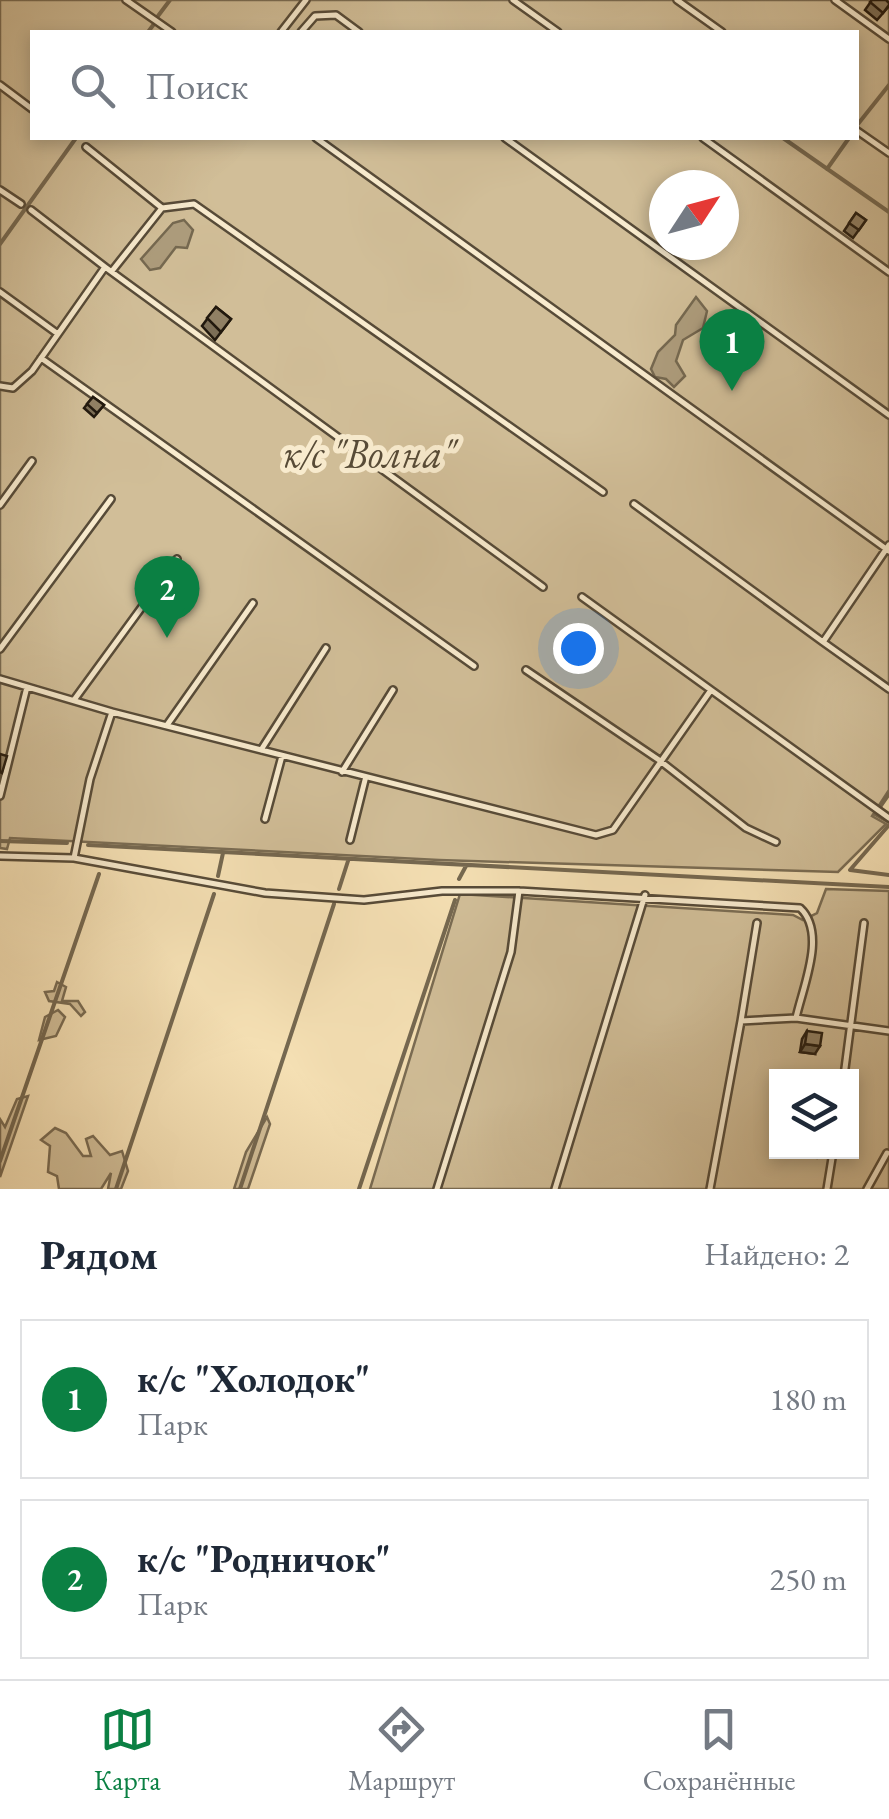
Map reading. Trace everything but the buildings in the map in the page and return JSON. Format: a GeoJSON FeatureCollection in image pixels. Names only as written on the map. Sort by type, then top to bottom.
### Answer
{"type":"FeatureCollection","features":[{"type":"Feature","properties":{"kind":"lane"},"geometry":{"type":"LineString","coordinates":[[126,0],[169,30]]}},
{"type":"Feature","properties":{"kind":"lane"},"geometry":{"type":"LineString","coordinates":[[513,0],[555,30]]}},
{"type":"Feature","properties":{"kind":"lane"},"geometry":{"type":"LineString","coordinates":[[677,0],[719,30]]}},
{"type":"Feature","properties":{"kind":"lane"},"geometry":{"type":"LineString","coordinates":[[835,0],[889,39]]}},
{"type":"Feature","properties":{"kind":"lane"},"geometry":{"type":"LineString","coordinates":[[282,30],[304,1]]}},
{"type":"Feature","properties":{"kind":"lane"},"geometry":{"type":"LineString","coordinates":[[303,30],[315,16],[336,15],[356,30]]}},
{"type":"Feature","properties":{"kind":"lane"},"geometry":{"type":"LineString","coordinates":[[0,86],[30,107]]}},
{"type":"Feature","properties":{"kind":"lane"},"geometry":{"type":"LineString","coordinates":[[859,132],[889,153]]}},
{"type":"Feature","properties":{"kind":"lane"},"geometry":{"type":"LineString","coordinates":[[319,140],[888,548],[823,642]]}},
{"type":"Feature","properties":{"kind":"lane"},"geometry":{"type":"LineString","coordinates":[[507,140],[889,415]]}},
{"type":"Feature","properties":{"kind":"lane"},"geometry":{"type":"LineString","coordinates":[[706,140],[889,272]]}},
{"type":"Feature","properties":{"kind":"lane"},"geometry":{"type":"LineString","coordinates":[[86,147],[162,208]]}},
{"type":"Feature","properties":{"kind":"lane"},"geometry":{"type":"LineString","coordinates":[[0,190],[20,204]]}},
{"type":"Feature","properties":{"kind":"lane"},"geometry":{"type":"LineString","coordinates":[[0,386],[12,388],[41,358],[162,208],[194,204],[603,492]]}},
{"type":"Feature","properties":{"kind":"lane"},"geometry":{"type":"LineString","coordinates":[[30,210],[543,587]]}},
{"type":"Feature","properties":{"kind":"lane"},"geometry":{"type":"LineString","coordinates":[[0,292],[58,334]]}},
{"type":"Feature","properties":{"kind":"lane"},"geometry":{"type":"LineString","coordinates":[[41,358],[474,666]]}},
{"type":"Feature","properties":{"kind":"lane"},"geometry":{"type":"LineString","coordinates":[[0,505],[32,462]]}},
{"type":"Feature","properties":{"kind":"lane"},"geometry":{"type":"LineString","coordinates":[[0,649],[110,499]]}},
{"type":"Feature","properties":{"kind":"lane"},"geometry":{"type":"LineString","coordinates":[[634,504],[889,689]]}},
{"type":"Feature","properties":{"kind":"lane"},"geometry":{"type":"LineString","coordinates":[[74,700],[177,559]]}},
{"type":"Feature","properties":{"kind":"lane"},"geometry":{"type":"LineString","coordinates":[[582,597],[889,818]]}},
{"type":"Feature","properties":{"kind":"lane"},"geometry":{"type":"LineString","coordinates":[[167,724],[254,602]]}},
{"type":"Feature","properties":{"kind":"lane"},"geometry":{"type":"LineString","coordinates":[[261,750],[326,648]]}},
{"type":"Feature","properties":{"kind":"lane"},"geometry":{"type":"LineString","coordinates":[[526,670],[659,760],[746,828],[776,842]]}},
{"type":"Feature","properties":{"kind":"lane"},"geometry":{"type":"LineString","coordinates":[[0,678],[365,780],[596,835],[613,830],[711,690]]}},
{"type":"Feature","properties":{"kind":"lane"},"geometry":{"type":"LineString","coordinates":[[0,796],[27,686]]}},
{"type":"Feature","properties":{"kind":"lane"},"geometry":{"type":"LineString","coordinates":[[342,773],[393,690]]}},
{"type":"Feature","properties":{"kind":"lane"},"geometry":{"type":"LineString","coordinates":[[74,858],[90,779],[112,712]]}},
{"type":"Feature","properties":{"kind":"lane"},"geometry":{"type":"LineString","coordinates":[[265,820],[282,756]]}},
{"type":"Feature","properties":{"kind":"lane"},"geometry":{"type":"LineString","coordinates":[[350,840],[365,780]]}},
{"type":"Feature","properties":{"kind":"lane"},"geometry":{"type":"LineString","coordinates":[[0,856],[74,858],[265,893],[364,900],[442,891],[519,891],[800,908],[809,917],[813,942],[796,1018]]}},
{"type":"Feature","properties":{"kind":"lane"},"geometry":{"type":"LineString","coordinates":[[437,1189],[511,952],[519,891]]}},
{"type":"Feature","properties":{"kind":"lane"},"geometry":{"type":"LineString","coordinates":[[555,1189],[645,896]]}},
{"type":"Feature","properties":{"kind":"lane"},"geometry":{"type":"LineString","coordinates":[[710,1189],[757,923]]}},
{"type":"Feature","properties":{"kind":"lane"},"geometry":{"type":"LineString","coordinates":[[845,1069],[864,923]]}},
{"type":"Feature","properties":{"kind":"lane"},"geometry":{"type":"LineString","coordinates":[[741,1020],[796,1018],[889,1031]]}},
{"type":"Feature","properties":{"kind":"lane"},"geometry":{"type":"LineString","coordinates":[[867,1189],[887,1153]]}},
{"type":"Feature","properties":{"kind":"lane"},"geometry":{"type":"LineString","coordinates":[[827,1189],[832,1159]]}},
{"type":"Feature","properties":{"kind":"green space","name":"к/с \"Волна\""},"geometry":{"type":"Polygon","coordinates":[[[0,0],[889,0],[889,790],[872,816],[886,824],[838,872],[439,860],[10,838],[7,849],[0,848],[0,0]]]}},
{"type":"Feature","properties":{"kind":"green space"},"geometry":{"type":"Polygon","coordinates":[[[826,889],[889,891],[889,1189],[370,1189],[460,894],[793,915],[803,920],[817,913],[826,889]]]}},
{"type":"Feature","properties":{"kind":"green space"},"geometry":{"type":"Polygon","coordinates":[[[57,982],[66,987],[62,1001],[78,1001],[85,1012],[81,1016],[70,1004],[49,1001],[45,992],[54,991],[57,982]]]}},
{"type":"Feature","properties":{"kind":"green space"},"geometry":{"type":"Polygon","coordinates":[[[58,1010],[65,1017],[56,1036],[39,1040],[45,1017],[58,1010]]]}},
{"type":"Feature","properties":{"kind":"green space"},"geometry":{"type":"Polygon","coordinates":[[[28,1096],[0,1177],[0,1119],[5,1127],[17,1099],[28,1096]]]}},
{"type":"Feature","properties":{"kind":"green space"},"geometry":{"type":"Polygon","coordinates":[[[267,1117],[270,1124],[248,1189],[234,1189],[246,1152],[267,1117]]]}},
{"type":"Feature","properties":{"kind":"green space"},"geometry":{"type":"Polygon","coordinates":[[[55,1128],[66,1133],[83,1156],[91,1156],[86,1139],[93,1136],[110,1155],[122,1151],[128,1171],[121,1189],[108,1189],[111,1173],[101,1189],[59,1189],[57,1176],[48,1172],[50,1146],[41,1140],[55,1128]]]}},
{"type":"Feature","properties":{"kind":"shaded area"},"geometry":{"type":"Polygon","coordinates":[[[184,220],[193,230],[187,248],[176,247],[160,268],[150,270],[141,259],[173,223],[184,220]]]}},
{"type":"Feature","properties":{"kind":"shaded area"},"geometry":{"type":"Polygon","coordinates":[[[696,297],[707,311],[703,328],[683,340],[676,361],[685,376],[674,387],[666,379],[655,377],[651,369],[658,352],[675,335],[676,325],[696,297]]]}},
{"type":"Feature","properties":{"kind":"waterway"},"geometry":{"type":"LineString","coordinates":[[158,16],[170,0]]}},
{"type":"Feature","properties":{"kind":"waterway"},"geometry":{"type":"LineString","coordinates":[[150,30],[154,24]]}},
{"type":"Feature","properties":{"kind":"waterway"},"geometry":{"type":"LineString","coordinates":[[859,123],[889,85]]}},
{"type":"Feature","properties":{"kind":"waterway"},"geometry":{"type":"LineString","coordinates":[[0,244],[75,140]]}},
{"type":"Feature","properties":{"kind":"waterway"},"geometry":{"type":"LineString","coordinates":[[786,140],[889,212]]}},
{"type":"Feature","properties":{"kind":"waterway"},"geometry":{"type":"LineString","coordinates":[[827,169],[848,140]]}},
{"type":"Feature","properties":{"kind":"waterway"},"geometry":{"type":"LineString","coordinates":[[889,794],[875,814],[889,822]]}},
{"type":"Feature","properties":{"kind":"waterway"},"geometry":{"type":"LineString","coordinates":[[889,825],[850,870],[889,875]]}},
{"type":"Feature","properties":{"kind":"waterway"},"geometry":{"type":"LineString","coordinates":[[0,841],[67,843]]}},
{"type":"Feature","properties":{"kind":"waterway"},"geometry":{"type":"LineString","coordinates":[[88,845],[889,887]]}},
{"type":"Feature","properties":{"kind":"waterway"},"geometry":{"type":"LineString","coordinates":[[218,876],[223,853]]}},
{"type":"Feature","properties":{"kind":"waterway"},"geometry":{"type":"LineString","coordinates":[[339,889],[348,861]]}},
{"type":"Feature","properties":{"kind":"waterway"},"geometry":{"type":"LineString","coordinates":[[459,879],[466,866]]}},
{"type":"Feature","properties":{"kind":"waterway"},"geometry":{"type":"LineString","coordinates":[[0,1161],[99,874]]}},
{"type":"Feature","properties":{"kind":"waterway"},"geometry":{"type":"LineString","coordinates":[[116,1189],[214,894]]}},
{"type":"Feature","properties":{"kind":"waterway"},"geometry":{"type":"LineString","coordinates":[[359,1189],[455,900]]}},
{"type":"Feature","properties":{"kind":"waterway"},"geometry":{"type":"LineString","coordinates":[[240,1189],[334,904]]}},
{"type":"Feature","properties":{"kind":"place","name":"к/с \"Холодок\""},"geometry":{"type":"Point","coordinates":[732,391]}},
{"type":"Feature","properties":{"kind":"place","name":"к/с \"Родничок\""},"geometry":{"type":"Point","coordinates":[167,638]}}]}
